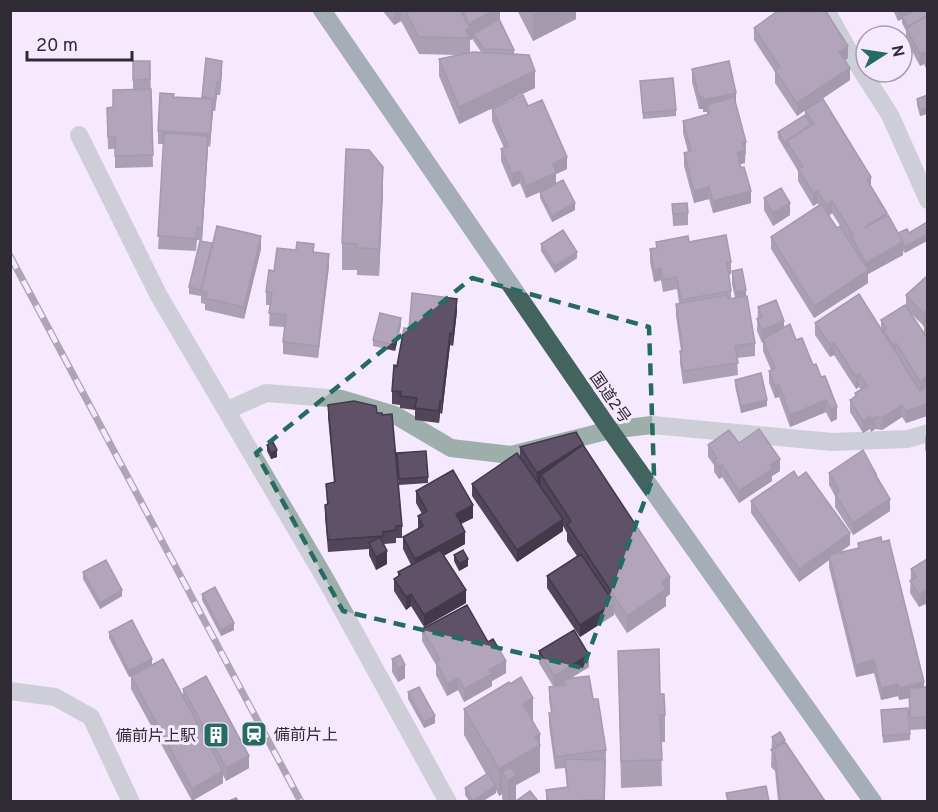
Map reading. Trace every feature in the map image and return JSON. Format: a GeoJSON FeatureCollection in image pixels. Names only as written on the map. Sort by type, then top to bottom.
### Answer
{"type":"FeatureCollection","features":[{"type":"Feature","properties":{"kind":"highway","name":"国道2号"},"geometry":{"type":"LineString","coordinates":[[322,10],[610,430],[873,801]]}},
{"type":"Feature","properties":{"kind":"street"},"geometry":{"type":"LineString","coordinates":[[826,10],[847,48],[890,114],[927,200]]}},
{"type":"Feature","properties":{"kind":"street"},"geometry":{"type":"LineString","coordinates":[[79,135],[159,296],[326,580],[448,801]]}},
{"type":"Feature","properties":{"kind":"street"},"geometry":{"type":"LineString","coordinates":[[228,410],[266,393],[342,399],[395,415],[451,448],[511,455],[610,430],[652,425],[832,442],[908,439],[927,433]]}},
{"type":"Feature","properties":{"kind":"street"},"geometry":{"type":"LineString","coordinates":[[10,691],[55,697],[91,717],[131,801]]}},
{"type":"Feature","properties":{"kind":"highlighted area"},"geometry":{"type":"Polygon","coordinates":[[[472,278],[649,327],[654,475],[583,668],[343,611],[256,453],[472,278]]]}},
{"type":"Feature","properties":{"kind":"building"},"geometry":{"type":"Polygon","coordinates":[[[405,10],[460,10],[470,28],[466,30],[470,38],[419,37],[405,10]]]}},
{"type":"Feature","properties":{"kind":"building"},"geometry":{"type":"Polygon","coordinates":[[[462,10],[494,10],[469,24],[462,10]]]}},
{"type":"Feature","properties":{"kind":"building"},"geometry":{"type":"Polygon","coordinates":[[[531,10],[541,10],[533,15],[531,10]]]}},
{"type":"Feature","properties":{"kind":"building"},"geometry":{"type":"Polygon","coordinates":[[[779,10],[804,10],[805,12],[812,10],[814,12],[825,10],[848,46],[839,52],[850,68],[797,103],[775,71],[780,67],[754,28],[779,10]]]}},
{"type":"Feature","properties":{"kind":"building"},"geometry":{"type":"Polygon","coordinates":[[[915,10],[927,10],[927,16],[913,24],[906,24],[902,17],[915,10]]]}},
{"type":"Feature","properties":{"kind":"building"},"geometry":{"type":"Polygon","coordinates":[[[927,16],[927,58],[924,52],[920,54],[914,42],[914,24],[912,24],[927,16]]]}},
{"type":"Feature","properties":{"kind":"building"},"geometry":{"type":"Polygon","coordinates":[[[499,19],[514,50],[484,49],[473,34],[499,19]]]}},
{"type":"Feature","properties":{"kind":"building"},"geometry":{"type":"Polygon","coordinates":[[[473,52],[529,55],[535,71],[459,107],[439,59],[473,52]]]}},
{"type":"Feature","properties":{"kind":"building"},"geometry":{"type":"Polygon","coordinates":[[[206,58],[222,61],[220,83],[217,82],[215,99],[202,97],[206,58]]]}},
{"type":"Feature","properties":{"kind":"building"},"geometry":{"type":"Polygon","coordinates":[[[133,61],[150,61],[150,79],[133,80],[133,61]]]}},
{"type":"Feature","properties":{"kind":"building"},"geometry":{"type":"Polygon","coordinates":[[[729,61],[736,93],[703,100],[703,96],[699,97],[692,69],[729,61]]]}},
{"type":"Feature","properties":{"kind":"building"},"geometry":{"type":"Polygon","coordinates":[[[673,78],[676,110],[643,113],[640,81],[673,78]]]}},
{"type":"Feature","properties":{"kind":"building"},"geometry":{"type":"Polygon","coordinates":[[[151,89],[153,155],[115,156],[115,137],[108,137],[107,108],[113,107],[113,90],[151,89]]]}},
{"type":"Feature","properties":{"kind":"building"},"geometry":{"type":"Polygon","coordinates":[[[160,93],[174,94],[173,97],[213,99],[210,134],[158,131],[160,93]]]}},
{"type":"Feature","properties":{"kind":"building"},"geometry":{"type":"Polygon","coordinates":[[[523,95],[528,106],[542,100],[567,157],[553,164],[556,173],[526,186],[520,171],[512,174],[501,149],[508,146],[492,109],[523,95]]]}},
{"type":"Feature","properties":{"kind":"building"},"geometry":{"type":"Polygon","coordinates":[[[927,95],[927,108],[920,110],[917,99],[927,95]]]}},
{"type":"Feature","properties":{"kind":"building"},"geometry":{"type":"Polygon","coordinates":[[[734,97],[746,142],[743,143],[745,150],[737,153],[751,191],[713,201],[709,187],[694,191],[684,153],[691,151],[683,121],[709,114],[707,105],[734,97]]]}},
{"type":"Feature","properties":{"kind":"building"},"geometry":{"type":"Polygon","coordinates":[[[823,99],[871,177],[867,180],[887,213],[864,228],[888,215],[903,242],[866,263],[851,236],[853,235],[832,201],[826,205],[818,191],[813,193],[798,169],[803,167],[786,141],[814,124],[805,110],[823,99]]]}},
{"type":"Feature","properties":{"kind":"building"},"geometry":{"type":"Polygon","coordinates":[[[805,115],[811,125],[786,141],[786,146],[778,132],[805,115]]]}},
{"type":"Feature","properties":{"kind":"building"},"geometry":{"type":"Polygon","coordinates":[[[164,133],[208,136],[202,228],[197,228],[196,239],[158,236],[164,133]]]}},
{"type":"Feature","properties":{"kind":"building"},"geometry":{"type":"Polygon","coordinates":[[[346,149],[369,150],[383,167],[379,249],[357,248],[357,244],[342,243],[346,149]]]}},
{"type":"Feature","properties":{"kind":"building"},"geometry":{"type":"Polygon","coordinates":[[[563,180],[575,203],[552,216],[540,192],[563,180]]]}},
{"type":"Feature","properties":{"kind":"building"},"geometry":{"type":"Polygon","coordinates":[[[781,188],[790,203],[773,213],[764,198],[781,188]]]}},
{"type":"Feature","properties":{"kind":"building"},"geometry":{"type":"Polygon","coordinates":[[[687,203],[688,213],[673,214],[672,204],[687,203]]]}},
{"type":"Feature","properties":{"kind":"building"},"geometry":{"type":"Polygon","coordinates":[[[821,204],[837,228],[840,226],[868,270],[814,306],[771,237],[821,204]]]}},
{"type":"Feature","properties":{"kind":"building"},"geometry":{"type":"Polygon","coordinates":[[[927,222],[927,234],[905,247],[898,233],[907,229],[909,233],[927,222]]]}},
{"type":"Feature","properties":{"kind":"building"},"geometry":{"type":"Polygon","coordinates":[[[217,226],[261,236],[244,307],[205,298],[207,292],[201,291],[217,226]]]}},
{"type":"Feature","properties":{"kind":"building"},"geometry":{"type":"Polygon","coordinates":[[[563,230],[577,252],[555,266],[541,244],[563,230]]]}},
{"type":"Feature","properties":{"kind":"building"},"geometry":{"type":"Polygon","coordinates":[[[726,235],[731,262],[727,263],[731,291],[681,300],[677,277],[663,280],[661,268],[654,270],[650,249],[657,248],[656,242],[688,236],[689,242],[726,235]]]}},
{"type":"Feature","properties":{"kind":"building"},"geometry":{"type":"Polygon","coordinates":[[[200,241],[212,243],[201,290],[189,287],[200,241]]]}},
{"type":"Feature","properties":{"kind":"building"},"geometry":{"type":"Polygon","coordinates":[[[297,242],[314,244],[313,252],[329,254],[318,346],[283,342],[286,315],[269,313],[272,293],[266,292],[269,270],[274,271],[277,248],[296,250],[297,242]]]}},
{"type":"Feature","properties":{"kind":"building"},"geometry":{"type":"Polygon","coordinates":[[[742,269],[746,290],[736,292],[732,271],[742,269]]]}},
{"type":"Feature","properties":{"kind":"building"},"geometry":{"type":"Polygon","coordinates":[[[927,276],[927,310],[923,314],[906,295],[927,276]]]}},
{"type":"Feature","properties":{"kind":"building"},"geometry":{"type":"Polygon","coordinates":[[[412,293],[457,299],[439,411],[415,408],[417,398],[400,396],[401,392],[392,391],[394,365],[397,366],[404,328],[409,329],[412,293]]]}},
{"type":"Feature","properties":{"kind":"building"},"geometry":{"type":"Polygon","coordinates":[[[859,294],[920,391],[927,385],[927,404],[906,411],[902,405],[882,418],[875,417],[871,420],[870,416],[863,421],[850,400],[856,396],[855,393],[867,386],[859,374],[856,377],[834,343],[830,345],[815,323],[859,294]]]}},
{"type":"Feature","properties":{"kind":"building"},"geometry":{"type":"Polygon","coordinates":[[[727,295],[728,299],[747,296],[755,343],[735,346],[738,363],[683,371],[680,351],[683,351],[676,304],[727,295]]]}},
{"type":"Feature","properties":{"kind":"building"},"geometry":{"type":"Polygon","coordinates":[[[776,300],[784,321],[762,330],[757,319],[762,317],[758,307],[776,300]]]}},
{"type":"Feature","properties":{"kind":"building"},"geometry":{"type":"Polygon","coordinates":[[[905,305],[927,338],[927,376],[920,382],[896,343],[893,345],[883,330],[886,328],[881,320],[905,305]]]}},
{"type":"Feature","properties":{"kind":"building"},"geometry":{"type":"Polygon","coordinates":[[[380,313],[401,318],[395,345],[373,340],[380,313]]]}},
{"type":"Feature","properties":{"kind":"building"},"geometry":{"type":"Polygon","coordinates":[[[790,324],[796,340],[802,338],[813,365],[816,364],[821,377],[825,376],[837,407],[831,410],[826,400],[790,415],[779,385],[775,386],[769,371],[775,368],[763,339],[790,324]]]}},
{"type":"Feature","properties":{"kind":"building"},"geometry":{"type":"Polygon","coordinates":[[[761,373],[767,400],[741,406],[735,380],[761,373]]]}},
{"type":"Feature","properties":{"kind":"building"},"geometry":{"type":"Polygon","coordinates":[[[354,401],[376,406],[377,413],[382,413],[382,415],[392,414],[402,526],[396,526],[396,530],[383,532],[383,536],[328,540],[326,484],[335,482],[328,405],[354,401]]]}},
{"type":"Feature","properties":{"kind":"building"},"geometry":{"type":"Polygon","coordinates":[[[759,429],[780,459],[770,465],[772,469],[739,491],[722,465],[719,467],[714,460],[717,458],[708,445],[729,430],[739,443],[759,429]]]}},
{"type":"Feature","properties":{"kind":"building"},"geometry":{"type":"Polygon","coordinates":[[[576,432],[583,444],[537,473],[520,447],[576,432]]]}},
{"type":"Feature","properties":{"kind":"building"},"geometry":{"type":"Polygon","coordinates":[[[273,442],[277,450],[271,453],[267,445],[273,442]]]}},
{"type":"Feature","properties":{"kind":"building"},"geometry":{"type":"Polygon","coordinates":[[[583,445],[670,577],[662,582],[666,589],[627,616],[567,524],[571,521],[541,475],[583,445]]]}},
{"type":"Feature","properties":{"kind":"building"},"geometry":{"type":"Polygon","coordinates":[[[863,450],[890,499],[853,523],[835,494],[839,491],[829,473],[863,450]]]}},
{"type":"Feature","properties":{"kind":"building"},"geometry":{"type":"Polygon","coordinates":[[[426,451],[428,477],[399,479],[397,453],[426,451]]]}},
{"type":"Feature","properties":{"kind":"building"},"geometry":{"type":"Polygon","coordinates":[[[517,453],[563,519],[517,550],[472,484],[517,453]]]}},
{"type":"Feature","properties":{"kind":"building"},"geometry":{"type":"Polygon","coordinates":[[[453,470],[473,505],[456,514],[465,532],[415,559],[403,537],[423,526],[418,516],[427,511],[416,491],[453,470]]]}},
{"type":"Feature","properties":{"kind":"building"},"geometry":{"type":"Polygon","coordinates":[[[794,471],[798,478],[806,472],[850,533],[799,569],[751,501],[794,471]]]}},
{"type":"Feature","properties":{"kind":"building"},"geometry":{"type":"Polygon","coordinates":[[[380,537],[387,551],[376,557],[369,543],[380,537]]]}},
{"type":"Feature","properties":{"kind":"building"},"geometry":{"type":"Polygon","coordinates":[[[881,537],[882,542],[889,540],[924,682],[899,688],[898,684],[881,688],[874,660],[856,665],[829,555],[859,548],[858,543],[881,537]]]}},
{"type":"Feature","properties":{"kind":"building"},"geometry":{"type":"Polygon","coordinates":[[[440,550],[466,590],[424,615],[411,594],[406,597],[394,579],[400,575],[398,572],[440,550]]]}},
{"type":"Feature","properties":{"kind":"building"},"geometry":{"type":"Polygon","coordinates":[[[463,550],[468,559],[459,564],[454,555],[463,550]]]}},
{"type":"Feature","properties":{"kind":"building"},"geometry":{"type":"Polygon","coordinates":[[[581,554],[614,603],[580,625],[547,576],[581,554]]]}},
{"type":"Feature","properties":{"kind":"building"},"geometry":{"type":"Polygon","coordinates":[[[927,559],[927,595],[925,591],[919,595],[910,581],[916,577],[911,569],[927,559]]]}},
{"type":"Feature","properties":{"kind":"building"},"geometry":{"type":"Polygon","coordinates":[[[106,560],[122,590],[100,603],[83,572],[106,560]]]}},
{"type":"Feature","properties":{"kind":"building"},"geometry":{"type":"Polygon","coordinates":[[[215,587],[234,623],[221,630],[202,594],[215,587]]]}},
{"type":"Feature","properties":{"kind":"building"},"geometry":{"type":"Polygon","coordinates":[[[467,605],[488,642],[493,639],[506,661],[489,670],[492,674],[464,689],[458,678],[447,684],[436,662],[440,660],[422,629],[467,605]]]}},
{"type":"Feature","properties":{"kind":"building"},"geometry":{"type":"Polygon","coordinates":[[[132,620],[152,659],[129,671],[109,632],[132,620]]]}},
{"type":"Feature","properties":{"kind":"building"},"geometry":{"type":"Polygon","coordinates":[[[574,630],[589,655],[554,676],[539,651],[574,630]]]}},
{"type":"Feature","properties":{"kind":"building"},"geometry":{"type":"Polygon","coordinates":[[[659,649],[660,694],[664,694],[665,715],[660,715],[662,760],[621,761],[618,651],[659,649]]]}},
{"type":"Feature","properties":{"kind":"building"},"geometry":{"type":"Polygon","coordinates":[[[400,655],[405,665],[398,669],[392,659],[400,655]]]}},
{"type":"Feature","properties":{"kind":"building"},"geometry":{"type":"Polygon","coordinates":[[[163,659],[223,771],[192,789],[131,676],[163,659]]]}},
{"type":"Feature","properties":{"kind":"building","name":"備前片上駅"},"geometry":{"type":"Polygon","coordinates":[[[206,676],[249,756],[226,768],[183,689],[206,676]]]}},
{"type":"Feature","properties":{"kind":"building"},"geometry":{"type":"Polygon","coordinates":[[[589,676],[593,699],[598,699],[606,750],[555,757],[549,713],[552,713],[549,687],[565,685],[564,679],[589,676]]]}},
{"type":"Feature","properties":{"kind":"building"},"geometry":{"type":"Polygon","coordinates":[[[521,677],[533,698],[523,704],[540,734],[535,736],[540,745],[499,769],[464,709],[521,677]]]}},
{"type":"Feature","properties":{"kind":"building"},"geometry":{"type":"Polygon","coordinates":[[[419,687],[435,716],[424,722],[408,692],[419,687]]]}},
{"type":"Feature","properties":{"kind":"building"},"geometry":{"type":"Polygon","coordinates":[[[927,687],[926,726],[926,717],[910,718],[909,688],[927,687]]]}},
{"type":"Feature","properties":{"kind":"building"},"geometry":{"type":"Polygon","coordinates":[[[908,708],[910,734],[883,736],[881,710],[908,708]]]}},
{"type":"Feature","properties":{"kind":"building"},"geometry":{"type":"Polygon","coordinates":[[[780,732],[785,740],[777,745],[772,737],[780,732]]]}},
{"type":"Feature","properties":{"kind":"building"},"geometry":{"type":"Polygon","coordinates":[[[785,742],[825,801],[780,801],[775,754],[771,750],[785,742]]]}},
{"type":"Feature","properties":{"kind":"building"},"geometry":{"type":"Polygon","coordinates":[[[565,759],[605,760],[604,800],[548,801],[546,790],[568,787],[565,759]]]}},
{"type":"Feature","properties":{"kind":"building"},"geometry":{"type":"Polygon","coordinates":[[[510,767],[516,775],[508,781],[502,772],[510,767]]]}},
{"type":"Feature","properties":{"kind":"building"},"geometry":{"type":"Polygon","coordinates":[[[488,773],[496,786],[473,801],[465,788],[488,773]]]}},
{"type":"Feature","properties":{"kind":"building"},"geometry":{"type":"Polygon","coordinates":[[[766,786],[769,801],[728,801],[726,793],[766,786]]]}},
{"type":"Feature","properties":{"kind":"building"},"geometry":{"type":"Polygon","coordinates":[[[530,791],[538,801],[516,801],[530,791]]]}},
{"type":"Feature","properties":{"kind":"railway"},"geometry":{"type":"LineString","coordinates":[[10,256],[301,802]]}},
{"type":"Feature","properties":{"kind":"place","name":"備前片上"},"geometry":{"type":"Point","coordinates":[254,734]}},
{"type":"Feature","properties":{"kind":"place","name":"備前片上駅"},"geometry":{"type":"Point","coordinates":[216,735]}}]}
